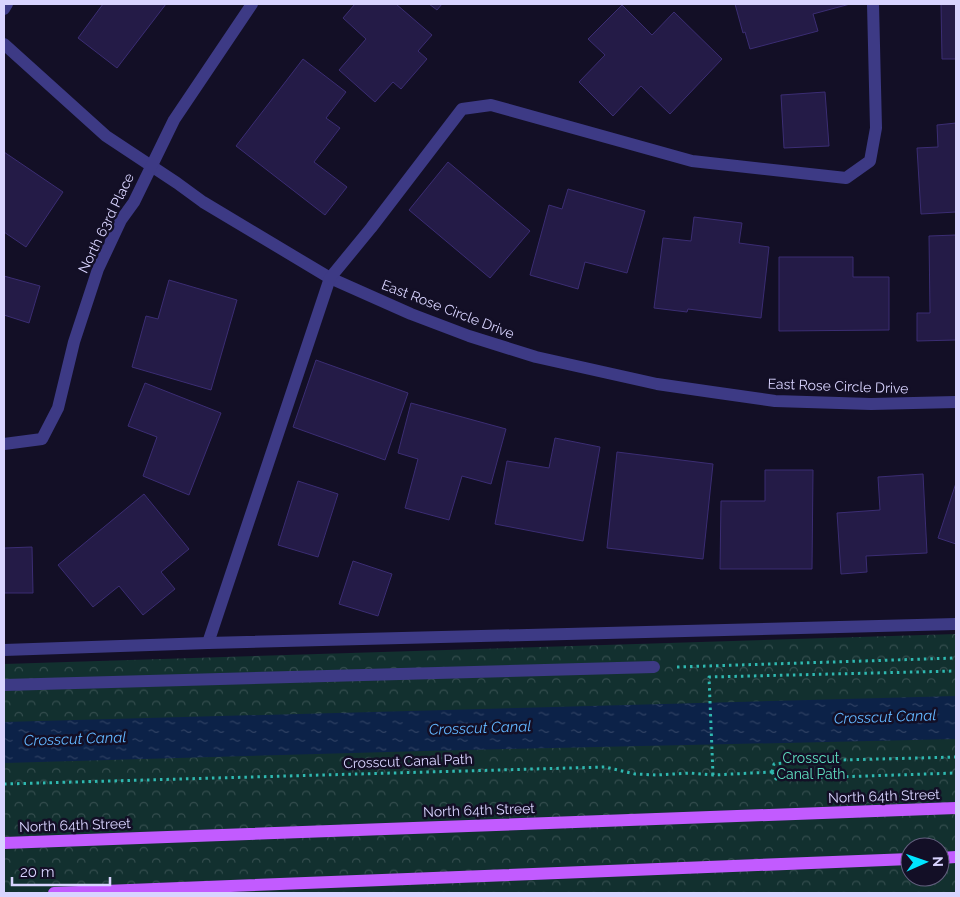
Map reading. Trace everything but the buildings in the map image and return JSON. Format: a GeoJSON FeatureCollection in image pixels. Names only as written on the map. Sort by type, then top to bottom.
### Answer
{"type":"FeatureCollection","features":[{"type":"Feature","properties":{"kind":"main road","name":"North 64th Street"},"geometry":{"type":"LineString","coordinates":[[4,843],[956,808]]}},
{"type":"Feature","properties":{"kind":"main road"},"geometry":{"type":"LineString","coordinates":[[54,893],[900,859]]}},
{"type":"Feature","properties":{"kind":"street"},"geometry":{"type":"LineString","coordinates":[[4,9],[7,4]]}},
{"type":"Feature","properties":{"kind":"street","name":"North 63rd Place"},"geometry":{"type":"LineString","coordinates":[[4,444],[42,439],[58,408],[74,342],[98,269],[121,220],[134,202],[174,120],[252,4]]}},
{"type":"Feature","properties":{"kind":"street"},"geometry":{"type":"LineString","coordinates":[[208,643],[330,278],[371,228],[462,109],[492,105],[692,161],[846,178],[870,161],[876,128],[873,4]]}},
{"type":"Feature","properties":{"kind":"street","name":"East Rose Circle Drive"},"geometry":{"type":"LineString","coordinates":[[4,44],[106,136],[202,202],[330,278],[411,314],[469,336],[536,357],[657,384],[775,400],[871,404],[956,402]]}},
{"type":"Feature","properties":{"kind":"street"},"geometry":{"type":"LineString","coordinates":[[4,650],[956,624]]}},
{"type":"Feature","properties":{"kind":"street"},"geometry":{"type":"LineString","coordinates":[[4,685],[654,667]]}},
{"type":"Feature","properties":{"kind":"path"},"geometry":{"type":"LineString","coordinates":[[654,667],[956,658]]}},
{"type":"Feature","properties":{"kind":"path"},"geometry":{"type":"LineString","coordinates":[[713,775],[709,677],[956,671]]}},
{"type":"Feature","properties":{"kind":"path","name":"Crosscut Canal Path"},"geometry":{"type":"LineString","coordinates":[[4,784],[605,767],[635,774],[690,773],[713,775],[772,772],[774,764],[802,761],[956,757]]}},
{"type":"Feature","properties":{"kind":"path"},"geometry":{"type":"LineString","coordinates":[[772,772],[776,779],[956,773]]}},
{"type":"Feature","properties":{"kind":"green space","name":"Crosscut Canal Path"},"geometry":{"type":"Polygon","coordinates":[[[956,634],[956,893],[4,893],[4,664],[956,634]]]}},
{"type":"Feature","properties":{"kind":"water","name":"Crosscut Canal"},"geometry":{"type":"Polygon","coordinates":[[[956,696],[956,739],[4,763],[4,722],[956,696]]]}}]}
